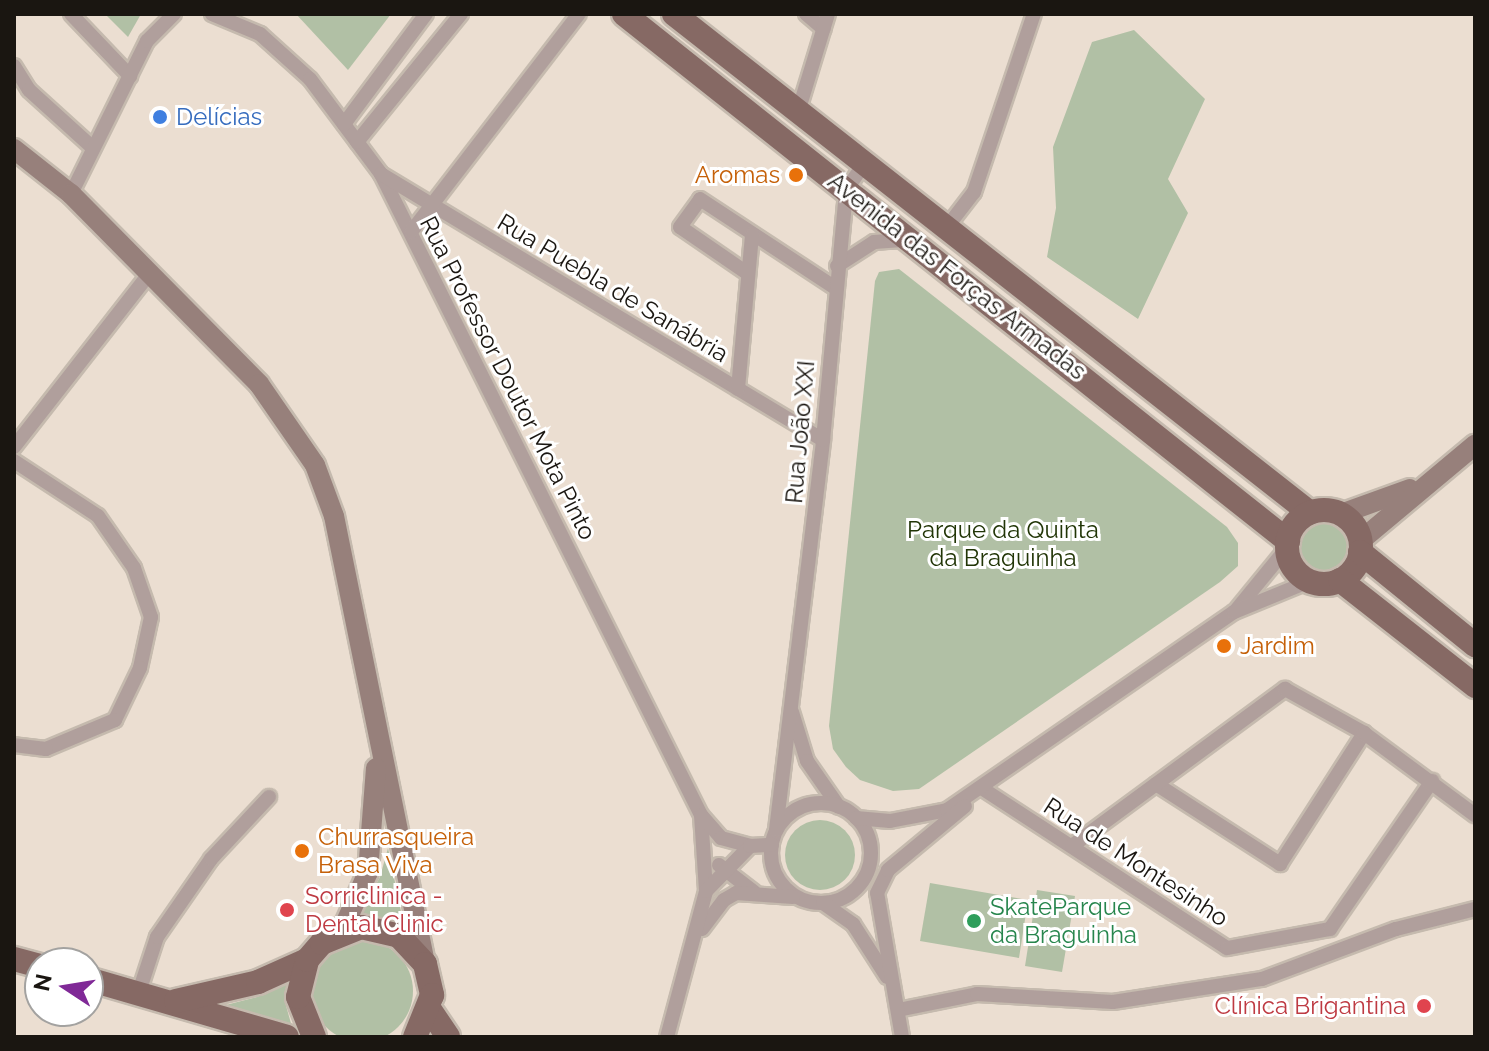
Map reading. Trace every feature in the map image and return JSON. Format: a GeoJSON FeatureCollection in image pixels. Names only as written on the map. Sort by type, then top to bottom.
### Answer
{"type":"FeatureCollection","features":[{"type":"Feature","properties":{"kind":"main road","name":"Avenida das Forças Armadas"},"geometry":{"type":"LineString","coordinates":[[624,14],[915,241],[1287,545],[1294,569],[1310,581]]}},
{"type":"Feature","properties":{"kind":"main road","name":"Avenida das Forças Armadas"},"geometry":{"type":"LineString","coordinates":[[674,14],[1310,513]]}},
{"type":"Feature","properties":{"kind":"main road"},"geometry":{"type":"LineString","coordinates":[[846,190],[871,186],[919,222],[944,224]]}},
{"type":"Feature","properties":{"kind":"main road"},"geometry":{"type":"LineString","coordinates":[[1287,545],[1292,529],[1310,513],[1341,514],[1360,547],[1475,645]]}},
{"type":"Feature","properties":{"kind":"main road"},"geometry":{"type":"LineString","coordinates":[[1340,580],[1360,547]]}},
{"type":"Feature","properties":{"kind":"main road"},"geometry":{"type":"LineString","coordinates":[[1310,581],[1340,580],[1475,686]]}},
{"type":"Feature","properties":{"kind":"main road"},"geometry":{"type":"LineString","coordinates":[[175,1001],[258,982],[307,960],[342,931],[380,928],[399,936],[425,964],[430,1010],[448,1037]]}},
{"type":"Feature","properties":{"kind":"main road"},"geometry":{"type":"LineString","coordinates":[[307,960],[298,997],[314,1037]]}},
{"type":"Feature","properties":{"kind":"main road"},"geometry":{"type":"LineString","coordinates":[[104,983],[175,1001],[287,1037]]}},
{"type":"Feature","properties":{"kind":"main road"},"geometry":{"type":"LineString","coordinates":[[415,1037],[430,1010]]}},
{"type":"Feature","properties":{"kind":"street"},"geometry":{"type":"LineString","coordinates":[[71,14],[130,76]]}},
{"type":"Feature","properties":{"kind":"street"},"geometry":{"type":"LineString","coordinates":[[71,194],[147,41],[174,14]]}},
{"type":"Feature","properties":{"kind":"street","name":"Rua Professor Doutor Mota Pinto"},"geometry":{"type":"LineString","coordinates":[[212,14],[250,20],[310,79],[381,174],[701,815],[721,838],[750,846]]}},
{"type":"Feature","properties":{"kind":"street"},"geometry":{"type":"LineString","coordinates":[[344,124],[426,14]]}},
{"type":"Feature","properties":{"kind":"street"},"geometry":{"type":"LineString","coordinates":[[357,142],[461,14]]}},
{"type":"Feature","properties":{"kind":"street"},"geometry":{"type":"LineString","coordinates":[[411,232],[579,14]]}},
{"type":"Feature","properties":{"kind":"street"},"geometry":{"type":"LineString","coordinates":[[798,112],[826,21],[806,14]]}},
{"type":"Feature","properties":{"kind":"street"},"geometry":{"type":"LineString","coordinates":[[944,224],[974,192],[1034,14]]}},
{"type":"Feature","properties":{"kind":"street"},"geometry":{"type":"LineString","coordinates":[[14,66],[29,90],[93,148]]}},
{"type":"Feature","properties":{"kind":"street"},"geometry":{"type":"LineString","coordinates":[[14,149],[71,194],[259,384],[315,465],[334,516],[378,745],[425,964]]}},
{"type":"Feature","properties":{"kind":"street","name":"Rua João XXI"},"geometry":{"type":"LineString","coordinates":[[774,838],[823,440],[834,287],[846,190],[864,164]]}},
{"type":"Feature","properties":{"kind":"street","name":"Rua Puebla de Sanábria"},"geometry":{"type":"LineString","coordinates":[[381,174],[823,440]]}},
{"type":"Feature","properties":{"kind":"street"},"geometry":{"type":"LineString","coordinates":[[747,273],[680,227],[700,199],[834,287]]}},
{"type":"Feature","properties":{"kind":"street"},"geometry":{"type":"LineString","coordinates":[[738,389],[752,235]]}},
{"type":"Feature","properties":{"kind":"street"},"geometry":{"type":"LineString","coordinates":[[837,266],[874,242],[915,241]]}},
{"type":"Feature","properties":{"kind":"street"},"geometry":{"type":"LineString","coordinates":[[14,447],[149,274]]}},
{"type":"Feature","properties":{"kind":"street"},"geometry":{"type":"LineString","coordinates":[[1360,547],[1421,485],[1475,445]]}},
{"type":"Feature","properties":{"kind":"street"},"geometry":{"type":"LineString","coordinates":[[14,461],[98,516],[134,568],[151,617],[140,668],[115,720],[46,749],[14,745]]}},
{"type":"Feature","properties":{"kind":"street"},"geometry":{"type":"LineString","coordinates":[[1341,514],[1421,485]]}},
{"type":"Feature","properties":{"kind":"street"},"geometry":{"type":"LineString","coordinates":[[1234,612],[1287,545]]}},
{"type":"Feature","properties":{"kind":"street"},"geometry":{"type":"LineString","coordinates":[[823,903],[888,870],[983,789],[1234,612],[1310,581]]}},
{"type":"Feature","properties":{"kind":"street"},"geometry":{"type":"LineString","coordinates":[[1072,846],[1285,689],[1364,733],[1475,815]]}},
{"type":"Feature","properties":{"kind":"street","name":"Rua João XXI"},"geometry":{"type":"LineString","coordinates":[[791,710],[807,761],[839,807]]}},
{"type":"Feature","properties":{"kind":"street"},"geometry":{"type":"LineString","coordinates":[[1156,784],[1280,864],[1364,733]]}},
{"type":"Feature","properties":{"kind":"street"},"geometry":{"type":"LineString","coordinates":[[342,931],[368,872],[378,745]]}},
{"type":"Feature","properties":{"kind":"street","name":"Rua de Montesinho"},"geometry":{"type":"LineString","coordinates":[[983,789],[1227,948],[1330,929],[1432,781]]}},
{"type":"Feature","properties":{"kind":"street"},"geometry":{"type":"LineString","coordinates":[[856,818],[923,817],[983,789]]}},
{"type":"Feature","properties":{"kind":"street"},"geometry":{"type":"LineString","coordinates":[[139,992],[157,937],[211,859],[269,797]]}},
{"type":"Feature","properties":{"kind":"street"},"geometry":{"type":"LineString","coordinates":[[667,1037],[696,939],[706,891],[722,870],[750,846],[774,838],[797,809],[825,803],[839,807],[856,818],[870,844],[866,874],[859,885]]}},
{"type":"Feature","properties":{"kind":"street","name":"Rua Professor Doutor Mota Pinto"},"geometry":{"type":"LineString","coordinates":[[701,815],[706,840],[706,891]]}},
{"type":"Feature","properties":{"kind":"street"},"geometry":{"type":"LineString","coordinates":[[774,838],[776,875],[797,897]]}},
{"type":"Feature","properties":{"kind":"street","name":"Rua Professor Doutor Mota Pinto"},"geometry":{"type":"LineString","coordinates":[[706,840],[722,870],[754,892]]}},
{"type":"Feature","properties":{"kind":"street"},"geometry":{"type":"LineString","coordinates":[[888,870],[877,893],[877,909],[902,1037]]}},
{"type":"Feature","properties":{"kind":"street"},"geometry":{"type":"LineString","coordinates":[[696,939],[724,900],[754,892],[823,903],[853,924],[872,948],[897,1003]]}},
{"type":"Feature","properties":{"kind":"street"},"geometry":{"type":"LineString","coordinates":[[897,1003],[977,994],[1113,1002],[1262,979],[1396,929],[1475,909]]}},
{"type":"Feature","properties":{"kind":"green space"},"geometry":{"type":"Polygon","coordinates":[[[105,14],[141,14],[128,37],[105,14]]]}},
{"type":"Feature","properties":{"kind":"green space"},"geometry":{"type":"Polygon","coordinates":[[[296,14],[391,14],[348,70],[296,14]]]}},
{"type":"Feature","properties":{"kind":"green space"},"geometry":{"type":"Polygon","coordinates":[[[1134,30],[1205,99],[1168,179],[1188,213],[1138,319],[1047,257],[1056,208],[1053,147],[1092,42],[1134,30]]]}},
{"type":"Feature","properties":{"kind":"green space","name":"Parque da Quinta da Braguinha"},"geometry":{"type":"Polygon","coordinates":[[[899,269],[1227,527],[1238,543],[1238,566],[1220,582],[919,789],[893,791],[860,780],[846,767],[833,749],[829,726],[875,281],[879,272],[899,269]]]}},
{"type":"Feature","properties":{"kind":"green space"},"geometry":{"type":"Polygon","coordinates":[[[1324,522],[1341,530],[1349,547],[1341,564],[1324,572],[1307,564],[1299,547],[1307,530],[1324,522]]]}},
{"type":"Feature","properties":{"kind":"green space"},"geometry":{"type":"Polygon","coordinates":[[[820,820],[845,830],[855,855],[845,880],[820,890],[795,880],[785,855],[795,830],[820,820]]]}},
{"type":"Feature","properties":{"kind":"green space"},"geometry":{"type":"Polygon","coordinates":[[[388,848],[404,926],[359,915],[380,877],[388,848]]]}},
{"type":"Feature","properties":{"kind":"green space","name":"SkateParque da Braguinha"},"geometry":{"type":"Polygon","coordinates":[[[930,883],[1028,900],[1019,958],[920,941],[930,883]]]}},
{"type":"Feature","properties":{"kind":"green space"},"geometry":{"type":"Polygon","coordinates":[[[1037,890],[1075,896],[1062,972],[1025,966],[1037,890]]]}},
{"type":"Feature","properties":{"kind":"green space"},"geometry":{"type":"Polygon","coordinates":[[[362,940],[382,944],[398,955],[409,971],[413,991],[409,1011],[398,1027],[382,1038],[362,1042],[342,1038],[326,1027],[315,1011],[311,991],[315,971],[326,955],[342,944],[362,940]]]}},
{"type":"Feature","properties":{"kind":"green space"},"geometry":{"type":"Polygon","coordinates":[[[290,979],[285,1002],[292,1027],[218,1007],[257,997],[290,979]]]}},
{"type":"Feature","properties":{"kind":"place","name":"Delícias"},"geometry":{"type":"Point","coordinates":[160,117]}},
{"type":"Feature","properties":{"kind":"place","name":"Aromas"},"geometry":{"type":"Point","coordinates":[796,175]}},
{"type":"Feature","properties":{"kind":"place","name":"Jardim"},"geometry":{"type":"Point","coordinates":[1224,646]}},
{"type":"Feature","properties":{"kind":"place","name":"Churrasqueira Brasa Viva"},"geometry":{"type":"Point","coordinates":[302,851]}},
{"type":"Feature","properties":{"kind":"place","name":"Sorriclinica - Dental Clinic"},"geometry":{"type":"Point","coordinates":[287,910]}},
{"type":"Feature","properties":{"kind":"place","name":"SkateParque da Braguinha"},"geometry":{"type":"Point","coordinates":[974,921]}},
{"type":"Feature","properties":{"kind":"place","name":"Clínica Brigantina"},"geometry":{"type":"Point","coordinates":[1424,1006]}}]}
